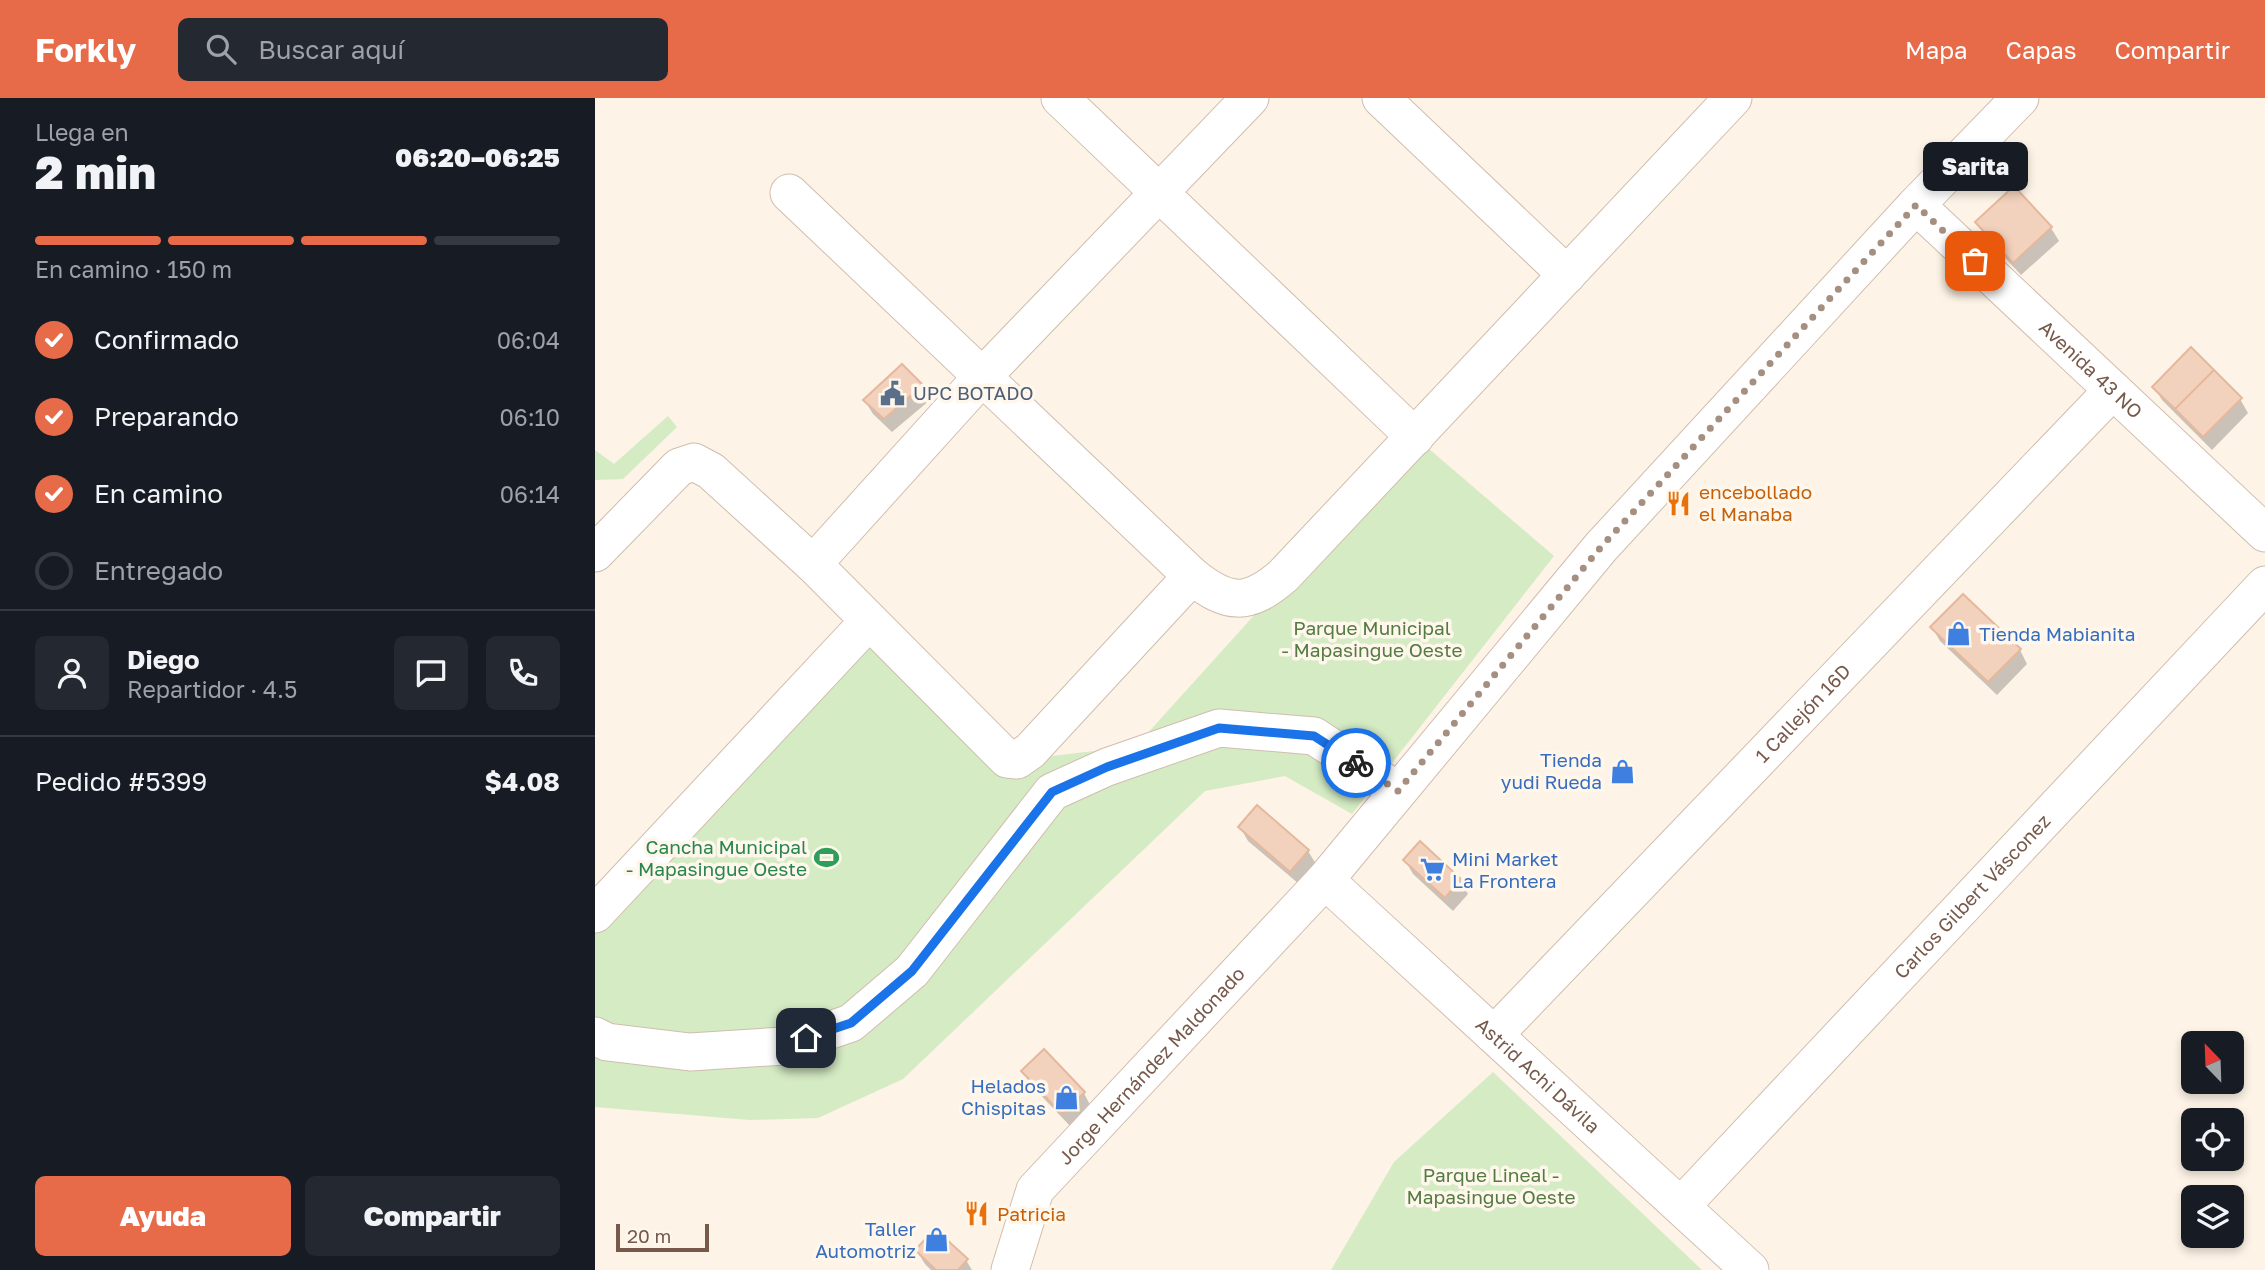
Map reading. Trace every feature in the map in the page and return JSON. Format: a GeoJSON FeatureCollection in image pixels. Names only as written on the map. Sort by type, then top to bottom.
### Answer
{"type":"FeatureCollection","features":[{"type":"Feature","properties":{"kind":"street"},"geometry":{"type":"LineString","coordinates":[[1060,98],[1415,437]]}},
{"type":"Feature","properties":{"kind":"street"},"geometry":{"type":"LineString","coordinates":[[813,564],[982,377],[1250,98]]}},
{"type":"Feature","properties":{"kind":"street"},"geometry":{"type":"LineString","coordinates":[[1381,98],[1567,275]]}},
{"type":"Feature","properties":{"kind":"street","name":"Jorge Hernández Maldonado"},"geometry":{"type":"LineString","coordinates":[[1010,1270],[1035,1191],[1325,880],[1601,547],[1916,205],[2020,98]]}},
{"type":"Feature","properties":{"kind":"street"},"geometry":{"type":"LineString","coordinates":[[789,193],[1192,576],[1212,592],[1226,597],[1246,598],[1264,593],[1283,576],[1567,275],[1717,104]]}},
{"type":"Feature","properties":{"kind":"street","name":"Avenida 43 NO"},"geometry":{"type":"LineString","coordinates":[[1916,205],[2265,533]]}},
{"type":"Feature","properties":{"kind":"street","name":"1 Callejón 16D"},"geometry":{"type":"LineString","coordinates":[[1495,1035],[2113,390]]}},
{"type":"Feature","properties":{"kind":"street"},"geometry":{"type":"LineString","coordinates":[[595,553],[679,467],[694,461],[711,471],[813,564],[1007,759],[1017,760],[1030,751],[1192,576]]}},
{"type":"Feature","properties":{"kind":"street","name":"Carlos Gilbert Vásconez"},"geometry":{"type":"LineString","coordinates":[[1681,1206],[2265,585]]}},
{"type":"Feature","properties":{"kind":"street"},"geometry":{"type":"LineString","coordinates":[[595,914],[869,621]]}},
{"type":"Feature","properties":{"kind":"street"},"geometry":{"type":"LineString","coordinates":[[595,1036],[607,1042],[690,1052],[784,1046],[851,1023],[912,971],[1052,792],[1107,767],[1219,728],[1314,736],[1398,791]]}},
{"type":"Feature","properties":{"kind":"street","name":"Astrid Achi Dávila"},"geometry":{"type":"LineString","coordinates":[[1325,880],[1750,1270]]}},
{"type":"Feature","properties":{"kind":"green space"},"geometry":{"type":"Polygon","coordinates":[[[668,416],[677,427],[623,479],[595,480],[595,450],[614,464],[668,416]]]}},
{"type":"Feature","properties":{"kind":"green space","name":"Parque Municipal - Mapasingue Oeste"},"geometry":{"type":"Polygon","coordinates":[[[1415,437],[1554,556],[1352,814],[1285,776],[1205,791],[903,1079],[818,1118],[750,1120],[595,1107],[595,915],[869,621],[1018,760],[1136,746],[1415,437]]]}},
{"type":"Feature","properties":{"kind":"green space","name":"Parque Lineal - Mapasingue Oeste"},"geometry":{"type":"Polygon","coordinates":[[[1493,1072],[1702,1270],[1331,1270],[1394,1162],[1493,1072]]]}},
{"type":"Feature","properties":{"kind":"building"},"geometry":{"type":"Polygon","coordinates":[[[2014,186],[2052,227],[2013,263],[1975,222],[2014,186]]]}},
{"type":"Feature","properties":{"kind":"building"},"geometry":{"type":"Polygon","coordinates":[[[2191,347],[2214,370],[2175,409],[2152,387],[2191,347]]]}},
{"type":"Feature","properties":{"kind":"building","name":"UPC BOTADO"},"geometry":{"type":"Polygon","coordinates":[[[902,364],[923,385],[884,419],[863,400],[902,364]]]}},
{"type":"Feature","properties":{"kind":"building"},"geometry":{"type":"Polygon","coordinates":[[[2214,370],[2242,398],[2203,437],[2175,409],[2214,370]]]}},
{"type":"Feature","properties":{"kind":"building"},"geometry":{"type":"Polygon","coordinates":[[[1963,594],[2021,649],[1988,682],[1930,627],[1963,594]]]}},
{"type":"Feature","properties":{"kind":"building"},"geometry":{"type":"Polygon","coordinates":[[[1257,805],[1309,850],[1290,872],[1238,827],[1257,805]]]}},
{"type":"Feature","properties":{"kind":"building","name":"Mini Market La Frontera"},"geometry":{"type":"Polygon","coordinates":[[[1420,841],[1461,879],[1445,898],[1403,860],[1420,841]]]}},
{"type":"Feature","properties":{"kind":"building"},"geometry":{"type":"Polygon","coordinates":[[[1044,1049],[1085,1092],[1062,1114],[1021,1071],[1044,1049]]]}},
{"type":"Feature","properties":{"kind":"building","name":"Taller Automotriz"},"geometry":{"type":"Polygon","coordinates":[[[935,1229],[968,1259],[958,1270],[936,1270],[915,1250],[935,1229]]]}},
{"type":"Feature","properties":{"kind":"way so far"},"geometry":{"type":"LineString","coordinates":[[1356,763],[1398,791],[1601,547],[1916,205],[1975,261]]}},
{"type":"Feature","properties":{"kind":"place","name":"Sarita"},"geometry":{"type":"Point","coordinates":[1975,261]}},
{"type":"Feature","properties":{"kind":"place","name":"UPC BOTADO"},"geometry":{"type":"Point","coordinates":[893,393]}},
{"type":"Feature","properties":{"kind":"place","name":"encebollado el Manaba"},"geometry":{"type":"Point","coordinates":[1679,503]}},
{"type":"Feature","properties":{"kind":"place","name":"Tienda Mabianita"},"geometry":{"type":"Point","coordinates":[1959,634]}},
{"type":"Feature","properties":{"kind":"place","name":"Tienda yudi Rueda"},"geometry":{"type":"Point","coordinates":[1622,771]}},
{"type":"Feature","properties":{"kind":"place","name":"Cancha Municipal - Mapasingue Oeste"},"geometry":{"type":"Point","coordinates":[827,858]}},
{"type":"Feature","properties":{"kind":"place","name":"Mini Market La Frontera"},"geometry":{"type":"Point","coordinates":[1432,870]}},
{"type":"Feature","properties":{"kind":"place","name":"Helados Chispitas"},"geometry":{"type":"Point","coordinates":[1066,1097]}},
{"type":"Feature","properties":{"kind":"place","name":"Patricia"},"geometry":{"type":"Point","coordinates":[977,1214]}},
{"type":"Feature","properties":{"kind":"place","name":"Taller Automotriz"},"geometry":{"type":"Point","coordinates":[936,1240]}},
{"type":"Feature","properties":{"kind":"route"},"geometry":{"type":"LineString","coordinates":[[806,1038],[851,1023],[912,971],[1052,792],[1107,767],[1219,728],[1314,736],[1356,763]]}}]}
